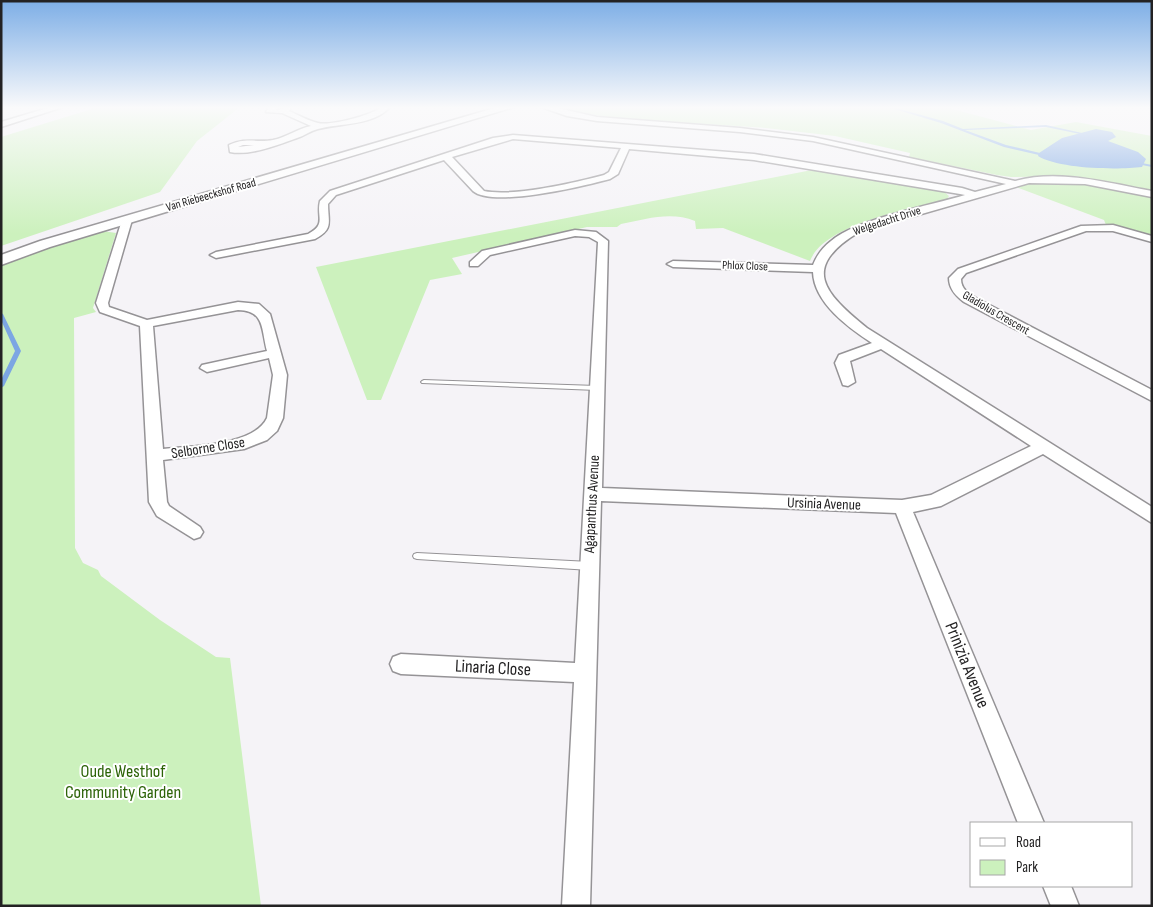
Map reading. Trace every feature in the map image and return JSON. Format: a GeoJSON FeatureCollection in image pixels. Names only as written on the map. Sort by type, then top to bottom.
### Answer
{"type":"FeatureCollection","features":[{"type":"Feature","properties":{"kind":"street","name":"Van Riebeeckshof Road"},"geometry":{"type":"LineString","coordinates":[[1,260],[127,220],[366,149]]}},
{"type":"Feature","properties":{"kind":"street"},"geometry":{"type":"LineString","coordinates":[[216,255],[306,239],[320,232],[326,219],[322,206],[327,196],[469,149]]}},
{"type":"Feature","properties":{"kind":"street"},"geometry":{"type":"LineString","coordinates":[[446,157],[454,162],[482,193],[501,196],[607,177],[613,174],[624,149]]}},
{"type":"Feature","properties":{"kind":"street"},"geometry":{"type":"LineString","coordinates":[[643,149],[764,158],[979,193],[983,184],[967,173]]}},
{"type":"Feature","properties":{"kind":"street","name":"Welgedacht Drive"},"geometry":{"type":"LineString","coordinates":[[857,149],[1015,183]]}},
{"type":"Feature","properties":{"kind":"street","name":"Welgedacht Drive"},"geometry":{"type":"LineString","coordinates":[[818,269],[828,246],[855,230],[1015,183],[1038,179],[1072,180],[1152,194]]}},
{"type":"Feature","properties":{"kind":"street"},"geometry":{"type":"LineString","coordinates":[[127,220],[102,305],[107,311],[146,324]]}},
{"type":"Feature","properties":{"kind":"street","name":"Gladiolus Crescent"},"geometry":{"type":"LineString","coordinates":[[1150,394],[972,302],[959,292],[954,278],[962,271],[1085,228],[1113,228],[1152,239]]}},
{"type":"Feature","properties":{"kind":"street","name":"Agapanthus Avenue"},"geometry":{"type":"LineString","coordinates":[[474,264],[486,253],[575,233],[592,234],[602,239],[576,906]]}},
{"type":"Feature","properties":{"kind":"street","name":"Phlox Close"},"geometry":{"type":"LineString","coordinates":[[672,264],[818,269]]}},
{"type":"Feature","properties":{"kind":"street"},"geometry":{"type":"LineString","coordinates":[[818,269],[820,283],[833,305],[862,331],[1152,516]]}},
{"type":"Feature","properties":{"kind":"street","name":"Selborne Close"},"geometry":{"type":"LineString","coordinates":[[154,456],[235,446],[253,440],[266,431],[275,418],[280,375],[264,314],[255,307],[229,308],[168,318],[146,324],[154,456],[160,507],[194,532]]}},
{"type":"Feature","properties":{"kind":"street"},"geometry":{"type":"LineString","coordinates":[[848,382],[842,363],[844,358],[883,344]]}},
{"type":"Feature","properties":{"kind":"street"},"geometry":{"type":"LineString","coordinates":[[207,368],[275,352]]}},
{"type":"Feature","properties":{"kind":"street","name":"Ursinia Avenue"},"geometry":{"type":"LineString","coordinates":[[593,494],[902,507],[935,500],[1043,446]]}},
{"type":"Feature","properties":{"kind":"street","name":"Prinizia Avenue"},"geometry":{"type":"LineString","coordinates":[[902,507],[1031,822]]}},
{"type":"Feature","properties":{"kind":"street","name":"Linaria Close"},"geometry":{"type":"LineString","coordinates":[[401,664],[585,673]]}},
{"type":"Feature","properties":{"kind":"street"},"geometry":{"type":"LineString","coordinates":[[1057,887],[1065,906]]}},
{"type":"Feature","properties":{"kind":"lane"},"geometry":{"type":"LineString","coordinates":[[424,382],[597,388]]}},
{"type":"Feature","properties":{"kind":"lane"},"geometry":{"type":"LineString","coordinates":[[417,556],[590,566]]}},
{"type":"Feature","properties":{"kind":"green space"},"geometry":{"type":"Polygon","coordinates":[[[1,149],[191,149],[160,192],[1,246],[1,149]]]}},
{"type":"Feature","properties":{"kind":"green space"},"geometry":{"type":"Polygon","coordinates":[[[894,149],[1152,149],[1152,190],[1074,176],[1011,177],[997,175],[909,157],[910,153],[894,149]]]}},
{"type":"Feature","properties":{"kind":"green space"},"geometry":{"type":"Polygon","coordinates":[[[817,169],[943,191],[949,196],[947,199],[892,213],[850,228],[832,237],[818,248],[810,261],[723,228],[696,229],[695,221],[668,216],[621,224],[617,227],[587,227],[452,258],[462,274],[430,280],[381,400],[367,400],[316,267],[817,169]]]}},
{"type":"Feature","properties":{"kind":"green space"},"geometry":{"type":"Polygon","coordinates":[[[1033,183],[1075,183],[1152,196],[1152,236],[1106,225],[1104,220],[1016,187],[1033,183]]]}},
{"type":"Feature","properties":{"kind":"green space","name":"Oude Westhof Community Garden"},"geometry":{"type":"Polygon","coordinates":[[[103,231],[116,233],[93,308],[96,312],[74,318],[75,548],[83,563],[98,570],[101,576],[160,620],[216,657],[230,658],[261,906],[1,906],[1,263],[103,231]]]}},
{"type":"Feature","properties":{"kind":"water"},"geometry":{"type":"Polygon","coordinates":[[[1045,149],[1131,149],[1138,152],[1146,159],[1142,167],[1088,168],[1060,164],[1038,156],[1045,149]]]}},
{"type":"Feature","properties":{"kind":"waterway"},"geometry":{"type":"LineString","coordinates":[[1019,149],[1039,154]]}},
{"type":"Feature","properties":{"kind":"waterway"},"geometry":{"type":"LineString","coordinates":[[1143,164],[1152,166]]}},
{"type":"Feature","properties":{"kind":"waterway"},"geometry":{"type":"LineString","coordinates":[[1,314],[18,351],[1,386]]}}]}
